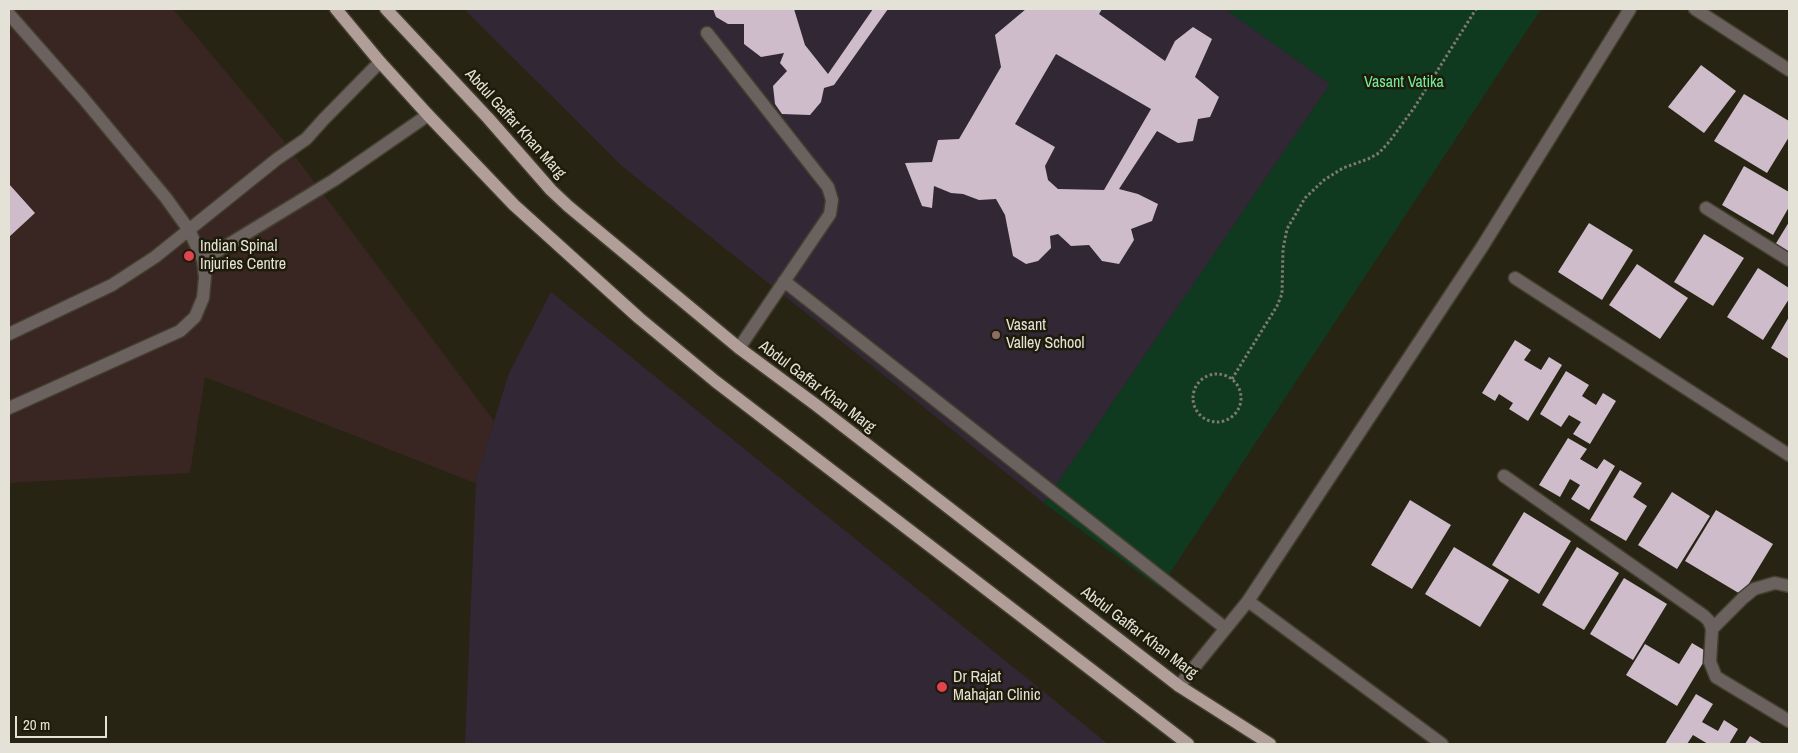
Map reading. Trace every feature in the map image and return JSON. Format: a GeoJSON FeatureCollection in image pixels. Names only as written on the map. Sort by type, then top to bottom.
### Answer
{"type":"FeatureCollection","features":[{"type":"Feature","properties":{"kind":"main road"},"geometry":{"type":"LineString","coordinates":[[336,9],[380,62],[428,115],[521,212],[632,312],[715,381],[1188,744]]}},
{"type":"Feature","properties":{"kind":"main road","name":"Abdul Gaffar Khan Marg"},"geometry":{"type":"LineString","coordinates":[[386,9],[482,111],[551,190],[738,348],[824,411],[1179,686],[1270,744]]}},
{"type":"Feature","properties":{"kind":"street"},"geometry":{"type":"LineString","coordinates":[[1179,686],[1248,601],[1482,246],[1630,9]]}},
{"type":"Feature","properties":{"kind":"street"},"geometry":{"type":"LineString","coordinates":[[1695,9],[1789,70]]}},
{"type":"Feature","properties":{"kind":"street"},"geometry":{"type":"LineString","coordinates":[[9,14],[83,98],[166,198],[189,230],[203,260],[205,277],[203,298],[195,317],[180,331],[9,408]]}},
{"type":"Feature","properties":{"kind":"street"},"geometry":{"type":"LineString","coordinates":[[707,33],[828,187],[832,200],[830,214],[738,348]]}},
{"type":"Feature","properties":{"kind":"street"},"geometry":{"type":"LineString","coordinates":[[9,334],[112,285],[155,257],[306,138],[380,62]]}},
{"type":"Feature","properties":{"kind":"street"},"geometry":{"type":"LineString","coordinates":[[203,260],[334,180],[428,115]]}},
{"type":"Feature","properties":{"kind":"street"},"geometry":{"type":"LineString","coordinates":[[1706,208],[1789,260]]}},
{"type":"Feature","properties":{"kind":"street"},"geometry":{"type":"LineString","coordinates":[[1515,278],[1789,456]]}},
{"type":"Feature","properties":{"kind":"street"},"geometry":{"type":"LineString","coordinates":[[784,281],[1225,628]]}},
{"type":"Feature","properties":{"kind":"street"},"geometry":{"type":"LineString","coordinates":[[1504,476],[1704,616],[1709,621],[1712,629],[1710,662],[1716,677],[1789,721]]}},
{"type":"Feature","properties":{"kind":"street"},"geometry":{"type":"LineString","coordinates":[[1712,629],[1754,588],[1775,584],[1789,586]]}},
{"type":"Feature","properties":{"kind":"street"},"geometry":{"type":"LineString","coordinates":[[1248,601],[1442,744]]}},
{"type":"Feature","properties":{"kind":"path"},"geometry":{"type":"LineString","coordinates":[[1232,379],[1277,306],[1282,294],[1283,249],[1287,229],[1305,198],[1324,180],[1343,168],[1379,153],[1389,142],[1414,108],[1476,9]]}},
{"type":"Feature","properties":{"kind":"path"},"geometry":{"type":"LineString","coordinates":[[1216,374],[1232,379],[1241,391],[1240,407],[1230,418],[1223,421],[1207,420],[1196,409],[1194,393],[1197,386],[1202,380],[1216,374]]}},
{"type":"Feature","properties":{"kind":"shaded area","name":"Indian Spinal Injuries Centre"},"geometry":{"type":"Polygon","coordinates":[[[9,9],[173,9],[279,135],[494,421],[475,483],[205,377],[190,473],[9,483],[9,9]]]}},
{"type":"Feature","properties":{"kind":"shaded area","name":"Vasant Valley School"},"geometry":{"type":"Polygon","coordinates":[[[467,9],[1225,9],[1330,84],[1044,503],[623,167],[467,12],[467,9]]]}},
{"type":"Feature","properties":{"kind":"shaded area"},"geometry":{"type":"Polygon","coordinates":[[[551,292],[1108,744],[465,744],[476,479],[509,373],[551,292]]]}},
{"type":"Feature","properties":{"kind":"green space","name":"Vasant Vatika"},"geometry":{"type":"Polygon","coordinates":[[[1225,9],[1541,9],[1160,588],[1044,503],[1330,84],[1225,9]]]}},
{"type":"Feature","properties":{"kind":"building"},"geometry":{"type":"Polygon","coordinates":[[[713,9],[794,9],[805,45],[828,74],[873,9],[888,9],[834,85],[824,88],[821,102],[810,115],[782,114],[775,104],[773,86],[787,71],[780,63],[784,53],[761,57],[744,44],[744,24],[728,24],[716,17],[713,9]]]}},
{"type":"Feature","properties":{"kind":"building"},"geometry":{"type":"Polygon","coordinates":[[[1026,9],[1102,9],[1099,14],[1165,61],[1175,41],[1193,27],[1212,39],[1195,77],[1219,97],[1210,117],[1198,119],[1193,141],[1178,143],[1157,131],[1119,189],[1138,194],[1158,204],[1152,221],[1131,229],[1134,240],[1119,264],[1102,261],[1089,245],[1071,246],[1058,234],[1050,236],[1051,248],[1038,261],[1026,264],[1013,256],[1005,215],[996,199],[979,200],[963,194],[951,193],[934,186],[932,208],[922,206],[905,163],[932,162],[938,140],[959,139],[1001,67],[995,35],[1026,9]],[[1056,54],[1015,124],[1055,147],[1045,166],[1048,180],[1058,189],[1104,190],[1151,109],[1056,54]]]}},
{"type":"Feature","properties":{"kind":"building"},"geometry":{"type":"Polygon","coordinates":[[[1701,65],[1736,91],[1704,133],[1668,107],[1701,65]]]}},
{"type":"Feature","properties":{"kind":"building"},"geometry":{"type":"Polygon","coordinates":[[[1744,94],[1789,121],[1789,137],[1767,173],[1714,141],[1744,94]]]}},
{"type":"Feature","properties":{"kind":"building"},"geometry":{"type":"Polygon","coordinates":[[[1744,166],[1789,192],[1789,207],[1773,235],[1722,205],[1744,166]]]}},
{"type":"Feature","properties":{"kind":"building"},"geometry":{"type":"Polygon","coordinates":[[[9,184],[35,213],[9,237],[9,184]]]}},
{"type":"Feature","properties":{"kind":"building"},"geometry":{"type":"Polygon","coordinates":[[[1789,222],[1789,254],[1775,245],[1789,222]]]}},
{"type":"Feature","properties":{"kind":"building"},"geometry":{"type":"Polygon","coordinates":[[[1589,223],[1633,250],[1602,300],[1558,272],[1589,223]]]}},
{"type":"Feature","properties":{"kind":"building"},"geometry":{"type":"Polygon","coordinates":[[[1704,234],[1744,258],[1713,306],[1674,282],[1704,234]]]}},
{"type":"Feature","properties":{"kind":"building"},"geometry":{"type":"Polygon","coordinates":[[[1637,264],[1688,298],[1660,339],[1609,305],[1637,264]]]}},
{"type":"Feature","properties":{"kind":"building"},"geometry":{"type":"Polygon","coordinates":[[[1758,268],[1789,288],[1789,299],[1763,340],[1727,317],[1758,268]]]}},
{"type":"Feature","properties":{"kind":"building"},"geometry":{"type":"Polygon","coordinates":[[[1789,317],[1789,359],[1771,348],[1789,317]]]}},
{"type":"Feature","properties":{"kind":"building"},"geometry":{"type":"Polygon","coordinates":[[[1515,340],[1531,350],[1524,360],[1541,370],[1549,357],[1562,365],[1528,421],[1509,409],[1513,403],[1499,394],[1495,401],[1482,393],[1515,340]]]}},
{"type":"Feature","properties":{"kind":"building"},"geometry":{"type":"Polygon","coordinates":[[[1566,371],[1589,385],[1582,396],[1596,405],[1603,393],[1616,401],[1590,444],[1573,434],[1581,422],[1569,415],[1561,427],[1540,414],[1566,371]]]}},
{"type":"Feature","properties":{"kind":"building"},"geometry":{"type":"Polygon","coordinates":[[[1568,438],[1587,449],[1580,459],[1597,469],[1604,459],[1615,466],[1589,510],[1571,499],[1580,485],[1570,479],[1560,497],[1539,485],[1568,438]]]}},
{"type":"Feature","properties":{"kind":"building"},"geometry":{"type":"Polygon","coordinates":[[[1620,470],[1642,483],[1633,497],[1647,506],[1626,541],[1590,520],[1620,470]]]}},
{"type":"Feature","properties":{"kind":"building"},"geometry":{"type":"Polygon","coordinates":[[[1672,492],[1710,516],[1677,569],[1638,545],[1672,492]]]}},
{"type":"Feature","properties":{"kind":"building"},"geometry":{"type":"Polygon","coordinates":[[[1410,500],[1451,525],[1412,589],[1371,565],[1410,500]]]}},
{"type":"Feature","properties":{"kind":"building"},"geometry":{"type":"Polygon","coordinates":[[[1716,510],[1773,544],[1742,595],[1685,561],[1716,510]]]}},
{"type":"Feature","properties":{"kind":"building"},"geometry":{"type":"Polygon","coordinates":[[[1524,512],[1571,541],[1539,594],[1492,565],[1524,512]]]}},
{"type":"Feature","properties":{"kind":"building"},"geometry":{"type":"Polygon","coordinates":[[[1454,547],[1509,580],[1480,627],[1425,594],[1454,547]]]}},
{"type":"Feature","properties":{"kind":"building"},"geometry":{"type":"Polygon","coordinates":[[[1577,547],[1619,573],[1584,630],[1542,605],[1577,547]]]}},
{"type":"Feature","properties":{"kind":"building"},"geometry":{"type":"Polygon","coordinates":[[[1624,578],[1667,604],[1633,660],[1590,634],[1624,578]]]}},
{"type":"Feature","properties":{"kind":"building"},"geometry":{"type":"Polygon","coordinates":[[[1692,643],[1709,653],[1677,706],[1626,675],[1645,644],[1679,664],[1692,643]]]}},
{"type":"Feature","properties":{"kind":"building"},"geometry":{"type":"Polygon","coordinates":[[[1696,694],[1713,704],[1702,722],[1718,731],[1724,720],[1738,729],[1729,744],[1708,744],[1693,735],[1687,744],[1665,744],[1696,694]]]}},
{"type":"Feature","properties":{"kind":"building"},"geometry":{"type":"Polygon","coordinates":[[[1750,736],[1763,744],[1745,744],[1750,736]]]}},
{"type":"Feature","properties":{"kind":"place","name":"Indian Spinal Injuries Centre"},"geometry":{"type":"Point","coordinates":[189,256]}},
{"type":"Feature","properties":{"kind":"place","name":"Vasant Valley School"},"geometry":{"type":"Point","coordinates":[996,335]}},
{"type":"Feature","properties":{"kind":"place","name":"Dr Rajat Mahajan Clinic"},"geometry":{"type":"Point","coordinates":[942,687]}}]}
